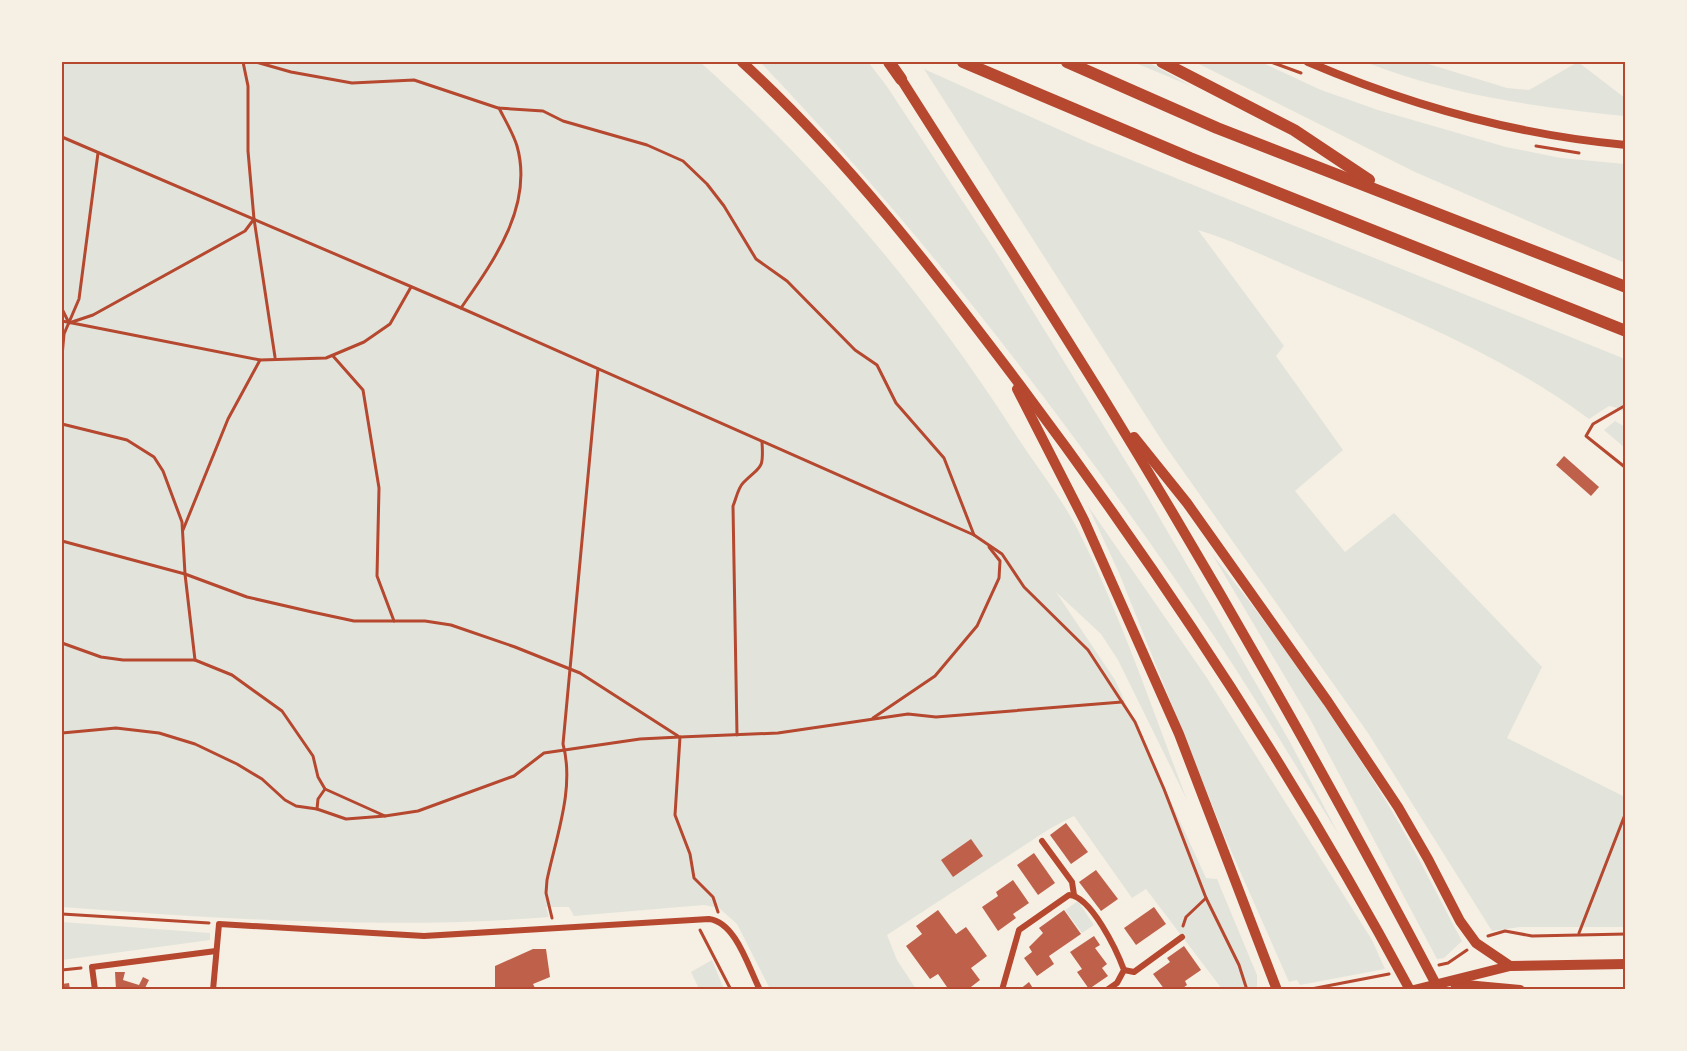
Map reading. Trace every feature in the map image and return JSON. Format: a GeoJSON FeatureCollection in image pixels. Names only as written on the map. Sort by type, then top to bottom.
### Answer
{"type":"FeatureCollection","features":[{"type":"Feature","properties":{"kind":"highway"},"geometry":{"type":"LineString","coordinates":[[889,62],[901,79]]}},
{"type":"Feature","properties":{"kind":"highway"},"geometry":{"type":"LineString","coordinates":[[963,62],[1190,158],[1626,331]]}},
{"type":"Feature","properties":{"kind":"highway"},"geometry":{"type":"LineString","coordinates":[[1067,62],[1217,128],[1388,192],[1626,287]]}},
{"type":"Feature","properties":{"kind":"highway"},"geometry":{"type":"LineString","coordinates":[[1162,62],[1294,130],[1388,192]]}},
{"type":"Feature","properties":{"kind":"main road"},"geometry":{"type":"LineString","coordinates":[[742,62],[843,165],[904,236],[1005,365],[1140,551],[1249,713],[1337,858],[1412,990],[1449,983],[1510,966],[1626,964]]}},
{"type":"Feature","properties":{"kind":"main road"},"geometry":{"type":"LineString","coordinates":[[901,79],[1107,404],[1288,711],[1439,990]]}},
{"type":"Feature","properties":{"kind":"main road"},"geometry":{"type":"LineString","coordinates":[[1005,365],[1084,520],[1174,724],[1277,990]]}},
{"type":"Feature","properties":{"kind":"main road"},"geometry":{"type":"LineString","coordinates":[[1107,404],[1187,503],[1328,702],[1398,807],[1460,921],[1476,943],[1510,966]]}},
{"type":"Feature","properties":{"kind":"main road"},"geometry":{"type":"LineString","coordinates":[[1449,983],[1520,990]]}},
{"type":"Feature","properties":{"kind":"street"},"geometry":{"type":"LineString","coordinates":[[1308,62],[1391,94],[1492,123],[1568,140],[1626,145]]}},
{"type":"Feature","properties":{"kind":"street"},"geometry":{"type":"LineString","coordinates":[[1042,841],[1072,882],[1074,895]]}},
{"type":"Feature","properties":{"kind":"street"},"geometry":{"type":"LineString","coordinates":[[1002,990],[1019,930],[1069,895],[1079,897],[1094,914],[1120,958],[1124,970]]}},
{"type":"Feature","properties":{"kind":"street"},"geometry":{"type":"LineString","coordinates":[[213,990],[219,924],[424,936],[717,920],[736,941],[760,990]]}},
{"type":"Feature","properties":{"kind":"street"},"geometry":{"type":"LineString","coordinates":[[1124,970],[1134,972],[1182,938]]}},
{"type":"Feature","properties":{"kind":"street"},"geometry":{"type":"LineString","coordinates":[[95,990],[92,967],[216,951]]}},
{"type":"Feature","properties":{"kind":"street"},"geometry":{"type":"LineString","coordinates":[[1107,990],[1116,983],[1124,970]]}},
{"type":"Feature","properties":{"kind":"lane"},"geometry":{"type":"LineString","coordinates":[[1626,405],[1593,424],[1586,436],[1626,468]]}},
{"type":"Feature","properties":{"kind":"path"},"geometry":{"type":"LineString","coordinates":[[243,62],[248,86],[248,151],[254,219],[276,358]]}},
{"type":"Feature","properties":{"kind":"path"},"geometry":{"type":"LineString","coordinates":[[256,62],[291,72],[352,83],[414,80],[499,108],[543,111],[563,121],[647,145],[683,161],[707,184],[724,206],[756,259],[787,281],[855,350],[877,365],[896,402],[944,458],[974,535]]}},
{"type":"Feature","properties":{"kind":"path"},"geometry":{"type":"LineString","coordinates":[[461,308],[496,258],[517,202],[521,172],[517,145],[499,108]]}},
{"type":"Feature","properties":{"kind":"path"},"geometry":{"type":"LineString","coordinates":[[62,137],[461,308],[974,535],[1002,554],[1024,587],[1088,650],[1135,722],[1164,789],[1206,898],[1239,965],[1247,990]]}},
{"type":"Feature","properties":{"kind":"path"},"geometry":{"type":"LineString","coordinates":[[62,356],[64,334],[79,299],[98,153]]}},
{"type":"Feature","properties":{"kind":"path"},"geometry":{"type":"LineString","coordinates":[[69,323],[93,315],[244,231],[254,219]]}},
{"type":"Feature","properties":{"kind":"path"},"geometry":{"type":"LineString","coordinates":[[62,321],[260,360],[326,358],[364,342],[390,324],[411,287]]}},
{"type":"Feature","properties":{"kind":"path"},"geometry":{"type":"LineString","coordinates":[[62,309],[69,323]]}},
{"type":"Feature","properties":{"kind":"path"},"geometry":{"type":"LineString","coordinates":[[333,356],[363,390],[379,488],[377,576],[394,621]]}},
{"type":"Feature","properties":{"kind":"path"},"geometry":{"type":"LineString","coordinates":[[183,531],[228,419],[260,360]]}},
{"type":"Feature","properties":{"kind":"path"},"geometry":{"type":"LineString","coordinates":[[555,928],[546,893],[566,796],[564,749],[569,669],[598,369]]}},
{"type":"Feature","properties":{"kind":"path"},"geometry":{"type":"LineString","coordinates":[[62,424],[127,440],[154,457],[163,471],[183,531],[185,574],[195,660]]}},
{"type":"Feature","properties":{"kind":"path"},"geometry":{"type":"LineString","coordinates":[[738,735],[733,506],[742,484],[752,477],[763,461],[762,442]]}},
{"type":"Feature","properties":{"kind":"path"},"geometry":{"type":"LineString","coordinates":[[62,541],[185,574],[247,597],[354,621],[425,621],[451,626],[515,646],[580,673],[680,737]]}},
{"type":"Feature","properties":{"kind":"path"},"geometry":{"type":"LineString","coordinates":[[871,719],[935,676],[977,626],[999,578],[1000,561],[987,544]]}},
{"type":"Feature","properties":{"kind":"path"},"geometry":{"type":"LineString","coordinates":[[62,643],[101,657],[123,660],[195,660],[232,675],[282,711],[313,756],[318,777],[325,789],[385,816]]}},
{"type":"Feature","properties":{"kind":"path"},"geometry":{"type":"LineString","coordinates":[[62,733],[116,728],[159,733],[195,744],[237,764],[262,779],[285,800],[296,806],[317,809],[346,819],[418,811],[514,776],[544,753],[564,749],[640,738],[778,733],[908,714],[936,717],[1122,702]]}},
{"type":"Feature","properties":{"kind":"path"},"geometry":{"type":"LineString","coordinates":[[680,737],[675,816],[690,854],[691,869],[698,884],[713,897],[716,903],[717,920]]}},
{"type":"Feature","properties":{"kind":"path"},"geometry":{"type":"LineString","coordinates":[[317,809],[318,799],[325,789]]}},
{"type":"Feature","properties":{"kind":"path"},"geometry":{"type":"LineString","coordinates":[[1579,934],[1626,812]]}},
{"type":"Feature","properties":{"kind":"path"},"geometry":{"type":"LineString","coordinates":[[1182,938],[1186,917],[1206,898]]}},
{"type":"Feature","properties":{"kind":"path"},"geometry":{"type":"LineString","coordinates":[[62,914],[219,924]]}},
{"type":"Feature","properties":{"kind":"path"},"geometry":{"type":"LineString","coordinates":[[696,920],[731,990]]}},
{"type":"Feature","properties":{"kind":"path"},"geometry":{"type":"LineString","coordinates":[[1437,965],[1448,963],[1492,933],[1505,931],[1532,936],[1626,934]]}},
{"type":"Feature","properties":{"kind":"path"},"geometry":{"type":"LineString","coordinates":[[62,970],[92,967]]}},
{"type":"Feature","properties":{"kind":"path"},"geometry":{"type":"LineString","coordinates":[[1306,990],[1393,974]]}},
{"type":"Feature","properties":{"kind":"shaded area"},"geometry":{"type":"Polygon","coordinates":[[[62,62],[700,62],[744,103],[829,190],[907,282],[979,379],[1070,515],[1122,628],[1187,800],[1118,660],[1101,634],[1056,592],[1115,680],[1206,878],[1217,879],[1257,975],[1257,989],[1222,989],[1146,889],[1132,898],[1074,816],[1051,828],[887,935],[897,960],[916,989],[770,989],[737,924],[719,908],[704,905],[574,916],[569,907],[546,907],[549,917],[428,923],[244,919],[62,907],[62,62]]]}},
{"type":"Feature","properties":{"kind":"shaded area"},"geometry":{"type":"Polygon","coordinates":[[[760,62],[868,62],[886,85],[998,255],[1144,491],[1290,742],[1339,835],[1220,645],[1168,568],[1059,417],[1002,343],[885,200],[760,62]]]}},
{"type":"Feature","properties":{"kind":"shaded area"},"geometry":{"type":"Polygon","coordinates":[[[1133,62],[1148,62],[1191,86],[1133,62]]]}},
{"type":"Feature","properties":{"kind":"shaded area"},"geometry":{"type":"Polygon","coordinates":[[[1195,62],[1261,62],[1321,90],[1378,110],[1506,147],[1561,158],[1625,164],[1625,263],[1415,172],[1195,62]]]}},
{"type":"Feature","properties":{"kind":"shaded area"},"geometry":{"type":"Polygon","coordinates":[[[1365,62],[1422,62],[1507,88],[1529,90],[1578,62],[1625,98],[1625,116],[1493,98],[1429,83],[1365,62]]]}},
{"type":"Feature","properties":{"kind":"shaded area"},"geometry":{"type":"Polygon","coordinates":[[[924,69],[1089,143],[1625,359],[1625,413],[1609,406],[1589,419],[1557,396],[1523,376],[1453,339],[1240,245],[1198,230],[1284,346],[1276,356],[1343,450],[1295,491],[1345,552],[1394,513],[1542,667],[1507,738],[1623,796],[1625,791],[1625,927],[1520,927],[1492,931],[1368,733],[1164,444],[924,69]]]}},
{"type":"Feature","properties":{"kind":"shaded area"},"geometry":{"type":"Polygon","coordinates":[[[1615,421],[1625,427],[1625,448],[1604,430],[1615,421]]]}},
{"type":"Feature","properties":{"kind":"shaded area"},"geometry":{"type":"Polygon","coordinates":[[[1088,506],[1207,678],[1372,940],[1385,969],[1300,985],[1297,980],[1289,982],[1224,835],[1119,573],[1088,506]]]}},
{"type":"Feature","properties":{"kind":"shaded area"},"geometry":{"type":"Polygon","coordinates":[[[1212,554],[1277,638],[1318,696],[1399,823],[1462,941],[1444,958],[1437,959],[1310,719],[1212,554]]]}},
{"type":"Feature","properties":{"kind":"shaded area"},"geometry":{"type":"Polygon","coordinates":[[[1078,901],[1094,925],[1082,933],[1065,910],[1078,901]]]}},
{"type":"Feature","properties":{"kind":"shaded area"},"geometry":{"type":"Polygon","coordinates":[[[62,922],[210,933],[210,940],[62,960],[62,922]]]}},
{"type":"Feature","properties":{"kind":"shaded area"},"geometry":{"type":"Polygon","coordinates":[[[712,960],[724,989],[699,989],[691,972],[712,960]]]}},
{"type":"Feature","properties":{"kind":"building"},"geometry":{"type":"Polygon","coordinates":[[[1564,456],[1599,487],[1591,496],[1556,465],[1564,456]]]}},
{"type":"Feature","properties":{"kind":"building"},"geometry":{"type":"Polygon","coordinates":[[[1066,823],[1088,852],[1071,864],[1050,835],[1066,823]]]}},
{"type":"Feature","properties":{"kind":"building"},"geometry":{"type":"Polygon","coordinates":[[[971,839],[983,856],[953,877],[941,860],[971,839]]]}},
{"type":"Feature","properties":{"kind":"building"},"geometry":{"type":"Polygon","coordinates":[[[1034,853],[1055,883],[1038,895],[1017,865],[1034,853]]]}},
{"type":"Feature","properties":{"kind":"building"},"geometry":{"type":"Polygon","coordinates":[[[1096,870],[1118,899],[1101,911],[1079,882],[1096,870]]]}},
{"type":"Feature","properties":{"kind":"building"},"geometry":{"type":"Polygon","coordinates":[[[1013,880],[1029,903],[1013,914],[1016,918],[998,931],[982,907],[998,896],[996,892],[1013,880]]]}},
{"type":"Feature","properties":{"kind":"building"},"geometry":{"type":"Polygon","coordinates":[[[1154,907],[1166,924],[1136,945],[1124,928],[1154,907]]]}},
{"type":"Feature","properties":{"kind":"building"},"geometry":{"type":"Polygon","coordinates":[[[938,910],[956,934],[966,927],[987,956],[971,968],[980,980],[967,990],[949,990],[938,974],[930,979],[906,946],[922,934],[916,926],[938,910]]]}},
{"type":"Feature","properties":{"kind":"building"},"geometry":{"type":"Polygon","coordinates":[[[1064,910],[1081,934],[1049,956],[1054,964],[1037,976],[1024,958],[1032,952],[1029,947],[1043,933],[1039,928],[1064,910]]]}},
{"type":"Feature","properties":{"kind":"building"},"geometry":{"type":"Polygon","coordinates":[[[1094,936],[1100,945],[1095,948],[1107,964],[1102,968],[1108,976],[1089,989],[1077,972],[1082,969],[1070,952],[1094,936]]]}},
{"type":"Feature","properties":{"kind":"building"},"geometry":{"type":"Polygon","coordinates":[[[1184,946],[1201,970],[1185,981],[1187,985],[1180,990],[1165,990],[1153,974],[1170,962],[1167,958],[1184,946]]]}},
{"type":"Feature","properties":{"kind":"building"},"geometry":{"type":"Polygon","coordinates":[[[533,949],[546,949],[550,977],[533,984],[536,990],[495,990],[495,966],[533,949]]]}},
{"type":"Feature","properties":{"kind":"building"},"geometry":{"type":"Polygon","coordinates":[[[115,972],[125,972],[123,980],[139,985],[143,977],[149,980],[144,990],[116,990],[115,972]]]}},
{"type":"Feature","properties":{"kind":"building"},"geometry":{"type":"Polygon","coordinates":[[[1029,982],[1034,990],[1019,990],[1029,982]]]}},
{"type":"Feature","properties":{"kind":"building"},"geometry":{"type":"Polygon","coordinates":[[[69,983],[70,990],[62,990],[62,984],[69,983]]]}}]}
